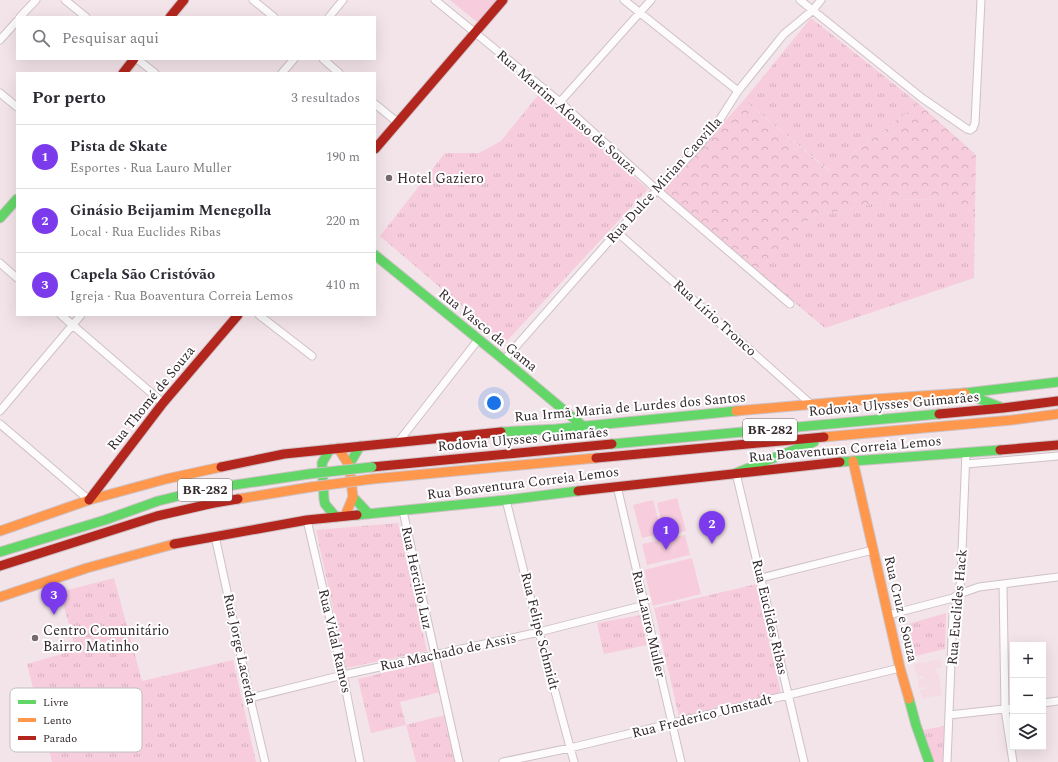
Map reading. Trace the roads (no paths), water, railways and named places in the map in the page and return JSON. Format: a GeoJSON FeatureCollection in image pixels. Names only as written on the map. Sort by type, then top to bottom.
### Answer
{"type":"FeatureCollection","features":[{"type":"Feature","properties":{"kind":"main road"},"geometry":{"type":"LineString","coordinates":[[171,16],[184,0]]}},
{"type":"Feature","properties":{"kind":"main road"},"geometry":{"type":"LineString","coordinates":[[376,148],[503,0]]}},
{"type":"Feature","properties":{"kind":"main road"},"geometry":{"type":"LineString","coordinates":[[124,72],[135,60]]}},
{"type":"Feature","properties":{"kind":"main road"},"geometry":{"type":"LineString","coordinates":[[0,218],[16,199]]}},
{"type":"Feature","properties":{"kind":"main road","name":"Rua Vasco da Gama"},"geometry":{"type":"LineString","coordinates":[[376,256],[584,427]]}},
{"type":"Feature","properties":{"kind":"main road","name":"Rua Thomé de Souza"},"geometry":{"type":"LineString","coordinates":[[89,500],[163,403],[237,316]]}},
{"type":"Feature","properties":{"kind":"main road","name":"Rua Irmã Maria de Lurdes dos Santos"},"geometry":{"type":"LineString","coordinates":[[0,531],[89,500],[166,479],[284,454],[399,441],[488,433],[584,427],[861,400],[964,393],[1058,382]]}},
{"type":"Feature","properties":{"kind":"main road"},"geometry":{"type":"LineString","coordinates":[[964,393],[1003,408]]}},
{"type":"Feature","properties":{"kind":"main road","name":"Rodovia Ulysses Guimarães"},"geometry":{"type":"LineString","coordinates":[[0,552],[104,520],[165,499],[207,489],[309,474],[538,451],[1003,408],[1058,401]]}},
{"type":"Feature","properties":{"kind":"main road","name":"Rodovia Ulysses Guimarães"},"geometry":{"type":"LineString","coordinates":[[0,566],[157,516],[214,503],[311,487],[372,479],[1058,414]]}},
{"type":"Feature","properties":{"kind":"main road"},"geometry":{"type":"LineString","coordinates":[[736,473],[826,437]]}},
{"type":"Feature","properties":{"kind":"main road","name":"Rua Boaventura Correia Lemos"},"geometry":{"type":"LineString","coordinates":[[0,597],[87,568],[174,544],[307,520],[506,500],[617,486],[853,461],[1058,445]]}},
{"type":"Feature","properties":{"kind":"main road"},"geometry":{"type":"LineString","coordinates":[[349,465],[360,446]]}},
{"type":"Feature","properties":{"kind":"main road"},"geometry":{"type":"LineString","coordinates":[[317,519],[325,504],[322,463],[334,448],[349,465],[353,496],[369,514]]}},
{"type":"Feature","properties":{"kind":"main road"},"geometry":{"type":"LineString","coordinates":[[309,451],[322,463]]}},
{"type":"Feature","properties":{"kind":"main road","name":"Rua Cruz e Souza"},"geometry":{"type":"LineString","coordinates":[[853,461],[900,668],[916,725],[929,762]]}},
{"type":"Feature","properties":{"kind":"main road"},"geometry":{"type":"LineString","coordinates":[[325,504],[341,517],[353,496]]}},
{"type":"Feature","properties":{"kind":"street"},"geometry":{"type":"LineString","coordinates":[[21,16],[36,0]]}},
{"type":"Feature","properties":{"kind":"street"},"geometry":{"type":"LineString","coordinates":[[65,0],[85,16]]}},
{"type":"Feature","properties":{"kind":"street"},"geometry":{"type":"LineString","coordinates":[[253,0],[273,16]]}},
{"type":"Feature","properties":{"kind":"street"},"geometry":{"type":"LineString","coordinates":[[330,16],[343,0]]}},
{"type":"Feature","properties":{"kind":"street","name":"Rua Martim Afonso de Souza"},"geometry":{"type":"LineString","coordinates":[[435,0],[560,102],[657,190],[790,304]]}},
{"type":"Feature","properties":{"kind":"street"},"geometry":{"type":"LineString","coordinates":[[624,0],[738,91]]}},
{"type":"Feature","properties":{"kind":"street"},"geometry":{"type":"LineString","coordinates":[[560,102],[651,0]]}},
{"type":"Feature","properties":{"kind":"street"},"geometry":{"type":"LineString","coordinates":[[800,0],[922,98],[967,130],[973,128],[975,123],[980,0]]}},
{"type":"Feature","properties":{"kind":"street","name":"Rua Dulce Mirian Caovilla"},"geometry":{"type":"LineString","coordinates":[[504,360],[617,232],[696,149],[717,124],[738,91],[784,34],[813,10],[821,0]]}},
{"type":"Feature","properties":{"kind":"street"},"geometry":{"type":"LineString","coordinates":[[0,40],[16,22]]}},
{"type":"Feature","properties":{"kind":"street"},"geometry":{"type":"LineString","coordinates":[[137,60],[154,72]]}},
{"type":"Feature","properties":{"kind":"street"},"geometry":{"type":"LineString","coordinates":[[283,72],[293,60]]}},
{"type":"Feature","properties":{"kind":"street"},"geometry":{"type":"LineString","coordinates":[[324,60],[338,72]]}},
{"type":"Feature","properties":{"kind":"street"},"geometry":{"type":"LineString","coordinates":[[0,92],[16,106]]}},
{"type":"Feature","properties":{"kind":"street"},"geometry":{"type":"LineString","coordinates":[[376,105],[397,122]]}},
{"type":"Feature","properties":{"kind":"street","name":"Rua Lírio Tronco"},"geometry":{"type":"LineString","coordinates":[[617,232],[812,405]]}},
{"type":"Feature","properties":{"kind":"street"},"geometry":{"type":"LineString","coordinates":[[0,263],[16,277]]}},
{"type":"Feature","properties":{"kind":"street"},"geometry":{"type":"LineString","coordinates":[[62,316],[163,403]]}},
{"type":"Feature","properties":{"kind":"street"},"geometry":{"type":"LineString","coordinates":[[0,411],[80,316]]}},
{"type":"Feature","properties":{"kind":"street"},"geometry":{"type":"LineString","coordinates":[[260,316],[312,356]]}},
{"type":"Feature","properties":{"kind":"street"},"geometry":{"type":"LineString","coordinates":[[399,441],[478,340]]}},
{"type":"Feature","properties":{"kind":"street"},"geometry":{"type":"LineString","coordinates":[[0,424],[89,500]]}},
{"type":"Feature","properties":{"kind":"street","name":"Rua Euclides Hack"},"geometry":{"type":"LineString","coordinates":[[947,762],[953,614],[960,594],[966,452]]}},
{"type":"Feature","properties":{"kind":"street"},"geometry":{"type":"LineString","coordinates":[[966,464],[1058,456]]}},
{"type":"Feature","properties":{"kind":"street","name":"Rua Euclides Ribas"},"geometry":{"type":"LineString","coordinates":[[736,473],[804,762]]}},
{"type":"Feature","properties":{"kind":"street","name":"Rua Lauro Muller"},"geometry":{"type":"LineString","coordinates":[[617,486],[681,762]]}},
{"type":"Feature","properties":{"kind":"street","name":"Rua Felipe Schmidt"},"geometry":{"type":"LineString","coordinates":[[506,500],[539,632],[574,762]]}},
{"type":"Feature","properties":{"kind":"street","name":"Rua Hercilio Luz"},"geometry":{"type":"LineString","coordinates":[[402,511],[459,762]]}},
{"type":"Feature","properties":{"kind":"street","name":"Rua Vidal Ramos"},"geometry":{"type":"LineString","coordinates":[[307,520],[343,675],[360,762]]}},
{"type":"Feature","properties":{"kind":"street","name":"Rua Jorge Lacerda"},"geometry":{"type":"LineString","coordinates":[[215,536],[265,762]]}},
{"type":"Feature","properties":{"kind":"street"},"geometry":{"type":"LineString","coordinates":[[761,578],[872,550]]}},
{"type":"Feature","properties":{"kind":"street"},"geometry":{"type":"LineString","coordinates":[[888,615],[954,598],[960,594],[979,587],[1058,577]]}},
{"type":"Feature","properties":{"kind":"street"},"geometry":{"type":"LineString","coordinates":[[1003,585],[1005,709],[1013,762]]}},
{"type":"Feature","properties":{"kind":"street","name":"Rua Machado de Assis"},"geometry":{"type":"LineString","coordinates":[[250,698],[434,654],[539,632],[645,605]]}},
{"type":"Feature","properties":{"kind":"street","name":"Rua Frederico Umstadt"},"geometry":{"type":"LineString","coordinates":[[503,762],[672,724],[900,668]]}},
{"type":"Feature","properties":{"kind":"street"},"geometry":{"type":"LineString","coordinates":[[1046,703],[1058,701]]}},
{"type":"Feature","properties":{"kind":"street"},"geometry":{"type":"LineString","coordinates":[[949,715],[1010,708]]}},
{"type":"Feature","properties":{"kind":"place","name":"Hotel Gaziero"},"geometry":{"type":"Point","coordinates":[389,178]}},
{"type":"Feature","properties":{"kind":"place","name":"Ginásio Beijamim Menegolla"},"geometry":{"type":"Point","coordinates":[712,544]}},
{"type":"Feature","properties":{"kind":"place","name":"Pista de Skate"},"geometry":{"type":"Point","coordinates":[666,550]}},
{"type":"Feature","properties":{"kind":"place","name":"Capela São Cristóvão"},"geometry":{"type":"Point","coordinates":[54,615]}},
{"type":"Feature","properties":{"kind":"place","name":"Centro Comunitário Bairro Matinho"},"geometry":{"type":"Point","coordinates":[35,638]}}]}
